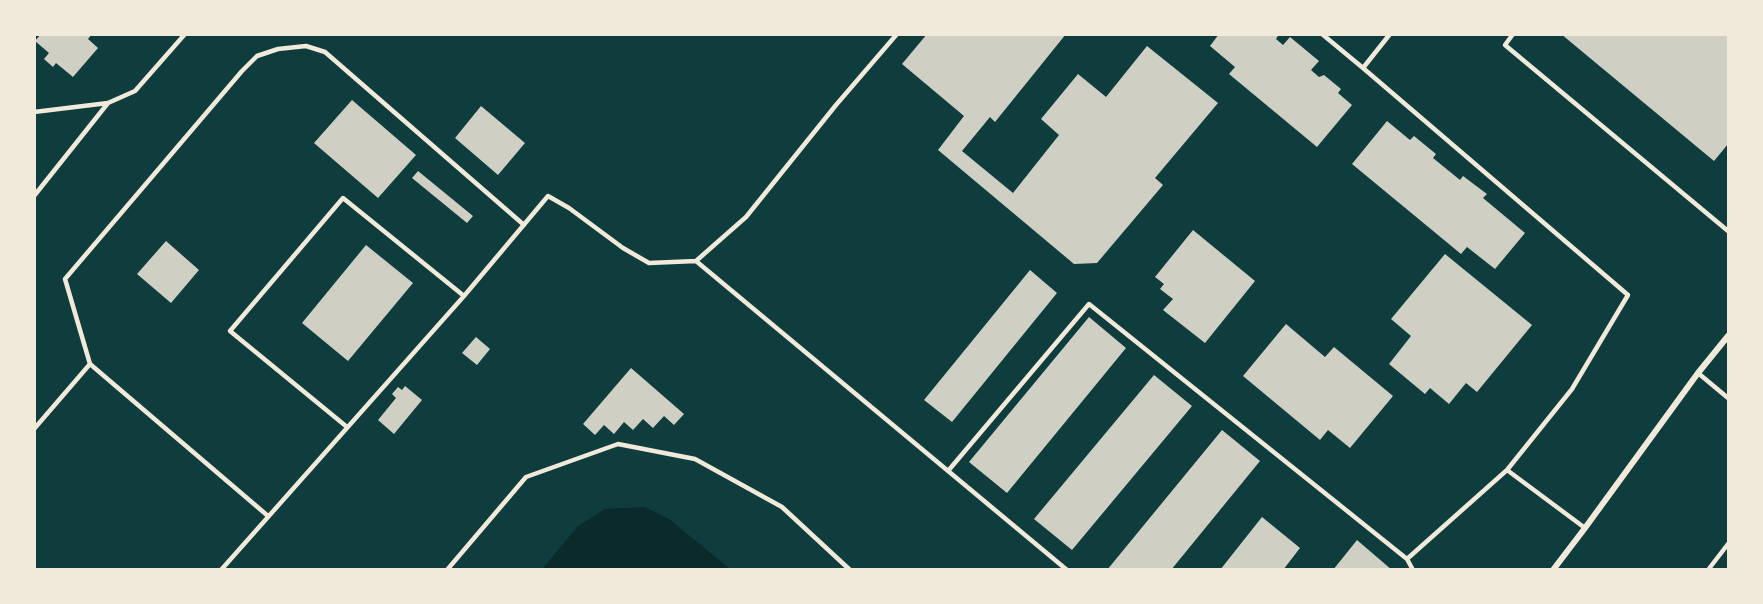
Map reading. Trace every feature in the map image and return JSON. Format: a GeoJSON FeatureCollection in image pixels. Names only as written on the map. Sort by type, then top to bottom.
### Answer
{"type":"FeatureCollection","features":[{"type":"Feature","properties":{"kind":"street"},"geometry":{"type":"LineString","coordinates":[[1553,570],[1698,373],[1728,336]]}},
{"type":"Feature","properties":{"kind":"lane"},"geometry":{"type":"LineString","coordinates":[[34,112],[108,103],[135,91],[185,34]]}},
{"type":"Feature","properties":{"kind":"lane"},"geometry":{"type":"LineString","coordinates":[[220,570],[464,296],[548,196],[649,264],[696,261],[746,217],[836,105],[897,34]]}},
{"type":"Feature","properties":{"kind":"lane"},"geometry":{"type":"LineString","coordinates":[[1322,34],[1628,295],[1572,389],[1507,470],[1407,559]]}},
{"type":"Feature","properties":{"kind":"lane"},"geometry":{"type":"LineString","coordinates":[[1363,68],[1390,34]]}},
{"type":"Feature","properties":{"kind":"lane"},"geometry":{"type":"LineString","coordinates":[[1513,34],[1504,45],[1728,228]]}},
{"type":"Feature","properties":{"kind":"lane"},"geometry":{"type":"LineString","coordinates":[[268,516],[90,364],[64,279],[242,71],[257,56],[278,49],[306,46],[325,52],[524,225]]}},
{"type":"Feature","properties":{"kind":"lane"},"geometry":{"type":"LineString","coordinates":[[34,196],[108,103]]}},
{"type":"Feature","properties":{"kind":"lane"},"geometry":{"type":"LineString","coordinates":[[347,428],[230,331],[343,198],[464,296]]}},
{"type":"Feature","properties":{"kind":"lane"},"geometry":{"type":"LineString","coordinates":[[696,261],[1067,570]]}},
{"type":"Feature","properties":{"kind":"lane"},"geometry":{"type":"LineString","coordinates":[[948,471],[1089,304],[1407,559],[1413,570]]}},
{"type":"Feature","properties":{"kind":"lane"},"geometry":{"type":"LineString","coordinates":[[34,429],[90,364]]}},
{"type":"Feature","properties":{"kind":"lane"},"geometry":{"type":"LineString","coordinates":[[1698,373],[1728,398]]}},
{"type":"Feature","properties":{"kind":"lane"},"geometry":{"type":"LineString","coordinates":[[447,570],[526,477],[618,444],[695,459],[782,507],[850,570]]}},
{"type":"Feature","properties":{"kind":"lane"},"geometry":{"type":"LineString","coordinates":[[1507,470],[1585,528]]}},
{"type":"Feature","properties":{"kind":"lane"},"geometry":{"type":"LineString","coordinates":[[1708,570],[1728,544]]}},
{"type":"Feature","properties":{"kind":"water"},"geometry":{"type":"Polygon","coordinates":[[[645,507],[669,519],[730,569],[542,569],[578,526],[605,509],[645,507]]]}},
{"type":"Feature","properties":{"kind":"building"},"geometry":{"type":"Polygon","coordinates":[[[41,34],[92,34],[88,39],[98,48],[73,77],[56,63],[53,67],[44,59],[49,53],[35,41],[41,34]]]}},
{"type":"Feature","properties":{"kind":"building"},"geometry":{"type":"Polygon","coordinates":[[[927,34],[1066,34],[995,122],[990,117],[962,151],[1013,193],[1059,135],[1041,119],[1078,74],[1106,97],[1147,46],[1218,103],[1155,178],[1163,185],[1097,263],[1074,264],[938,150],[964,116],[902,64],[927,34]]]}},
{"type":"Feature","properties":{"kind":"building"},"geometry":{"type":"Polygon","coordinates":[[[1219,34],[1279,34],[1276,39],[1283,45],[1290,37],[1319,61],[1311,70],[1319,77],[1324,75],[1341,89],[1338,93],[1352,105],[1317,147],[1229,74],[1235,67],[1210,46],[1219,34]]]}},
{"type":"Feature","properties":{"kind":"building"},"geometry":{"type":"Polygon","coordinates":[[[1561,34],[1728,34],[1728,144],[1714,161],[1561,34]]]}},
{"type":"Feature","properties":{"kind":"building"},"geometry":{"type":"Polygon","coordinates":[[[352,100],[416,155],[378,198],[314,143],[352,100]]]}},
{"type":"Feature","properties":{"kind":"building"},"geometry":{"type":"Polygon","coordinates":[[[481,106],[525,143],[498,175],[455,138],[481,106]]]}},
{"type":"Feature","properties":{"kind":"building"},"geometry":{"type":"Polygon","coordinates":[[[1387,121],[1410,140],[1414,136],[1436,154],[1433,158],[1460,180],[1463,176],[1487,194],[1483,198],[1525,233],[1495,269],[1467,247],[1461,254],[1352,164],[1387,121]]]}},
{"type":"Feature","properties":{"kind":"building"},"geometry":{"type":"Polygon","coordinates":[[[418,171],[473,216],[467,223],[412,178],[418,171]]]}},
{"type":"Feature","properties":{"kind":"building"},"geometry":{"type":"Polygon","coordinates":[[[1193,230],[1255,281],[1205,343],[1163,310],[1173,299],[1160,289],[1164,284],[1155,277],[1193,230]]]}},
{"type":"Feature","properties":{"kind":"building"},"geometry":{"type":"Polygon","coordinates":[[[166,241],[199,270],[171,303],[137,274],[166,241]]]}},
{"type":"Feature","properties":{"kind":"building"},"geometry":{"type":"Polygon","coordinates":[[[366,245],[413,283],[348,361],[302,323],[366,245]]]}},
{"type":"Feature","properties":{"kind":"building"},"geometry":{"type":"Polygon","coordinates":[[[1445,254],[1532,325],[1477,392],[1466,383],[1449,404],[1430,388],[1425,394],[1389,364],[1411,336],[1391,319],[1445,254]]]}},
{"type":"Feature","properties":{"kind":"building"},"geometry":{"type":"Polygon","coordinates":[[[1030,270],[1057,293],[952,422],[924,400],[1030,270]]]}},
{"type":"Feature","properties":{"kind":"building"},"geometry":{"type":"Polygon","coordinates":[[[1089,317],[1126,348],[1007,493],[969,462],[1089,317]]]}},
{"type":"Feature","properties":{"kind":"building"},"geometry":{"type":"Polygon","coordinates":[[[1286,324],[1325,357],[1334,347],[1393,396],[1350,448],[1328,430],[1320,440],[1243,376],[1286,324]]]}},
{"type":"Feature","properties":{"kind":"building"},"geometry":{"type":"Polygon","coordinates":[[[476,337],[490,349],[477,365],[462,353],[476,337]]]}},
{"type":"Feature","properties":{"kind":"building"},"geometry":{"type":"Polygon","coordinates":[[[631,368],[684,414],[674,425],[664,416],[653,428],[643,419],[633,430],[624,422],[614,434],[604,425],[595,435],[583,424],[631,368]]]}},
{"type":"Feature","properties":{"kind":"building"},"geometry":{"type":"Polygon","coordinates":[[[1154,375],[1192,406],[1072,550],[1034,519],[1154,375]]]}},
{"type":"Feature","properties":{"kind":"building"},"geometry":{"type":"Polygon","coordinates":[[[405,386],[422,400],[394,434],[378,420],[396,398],[392,394],[398,387],[402,390],[405,386]]]}},
{"type":"Feature","properties":{"kind":"building"},"geometry":{"type":"Polygon","coordinates":[[[1222,430],[1260,461],[1171,570],[1107,570],[1222,430]]]}},
{"type":"Feature","properties":{"kind":"building"},"geometry":{"type":"Polygon","coordinates":[[[1262,517],[1300,548],[1283,570],[1220,570],[1262,517]]]}},
{"type":"Feature","properties":{"kind":"building"},"geometry":{"type":"Polygon","coordinates":[[[1357,540],[1392,570],[1333,570],[1357,540]]]}}]}
